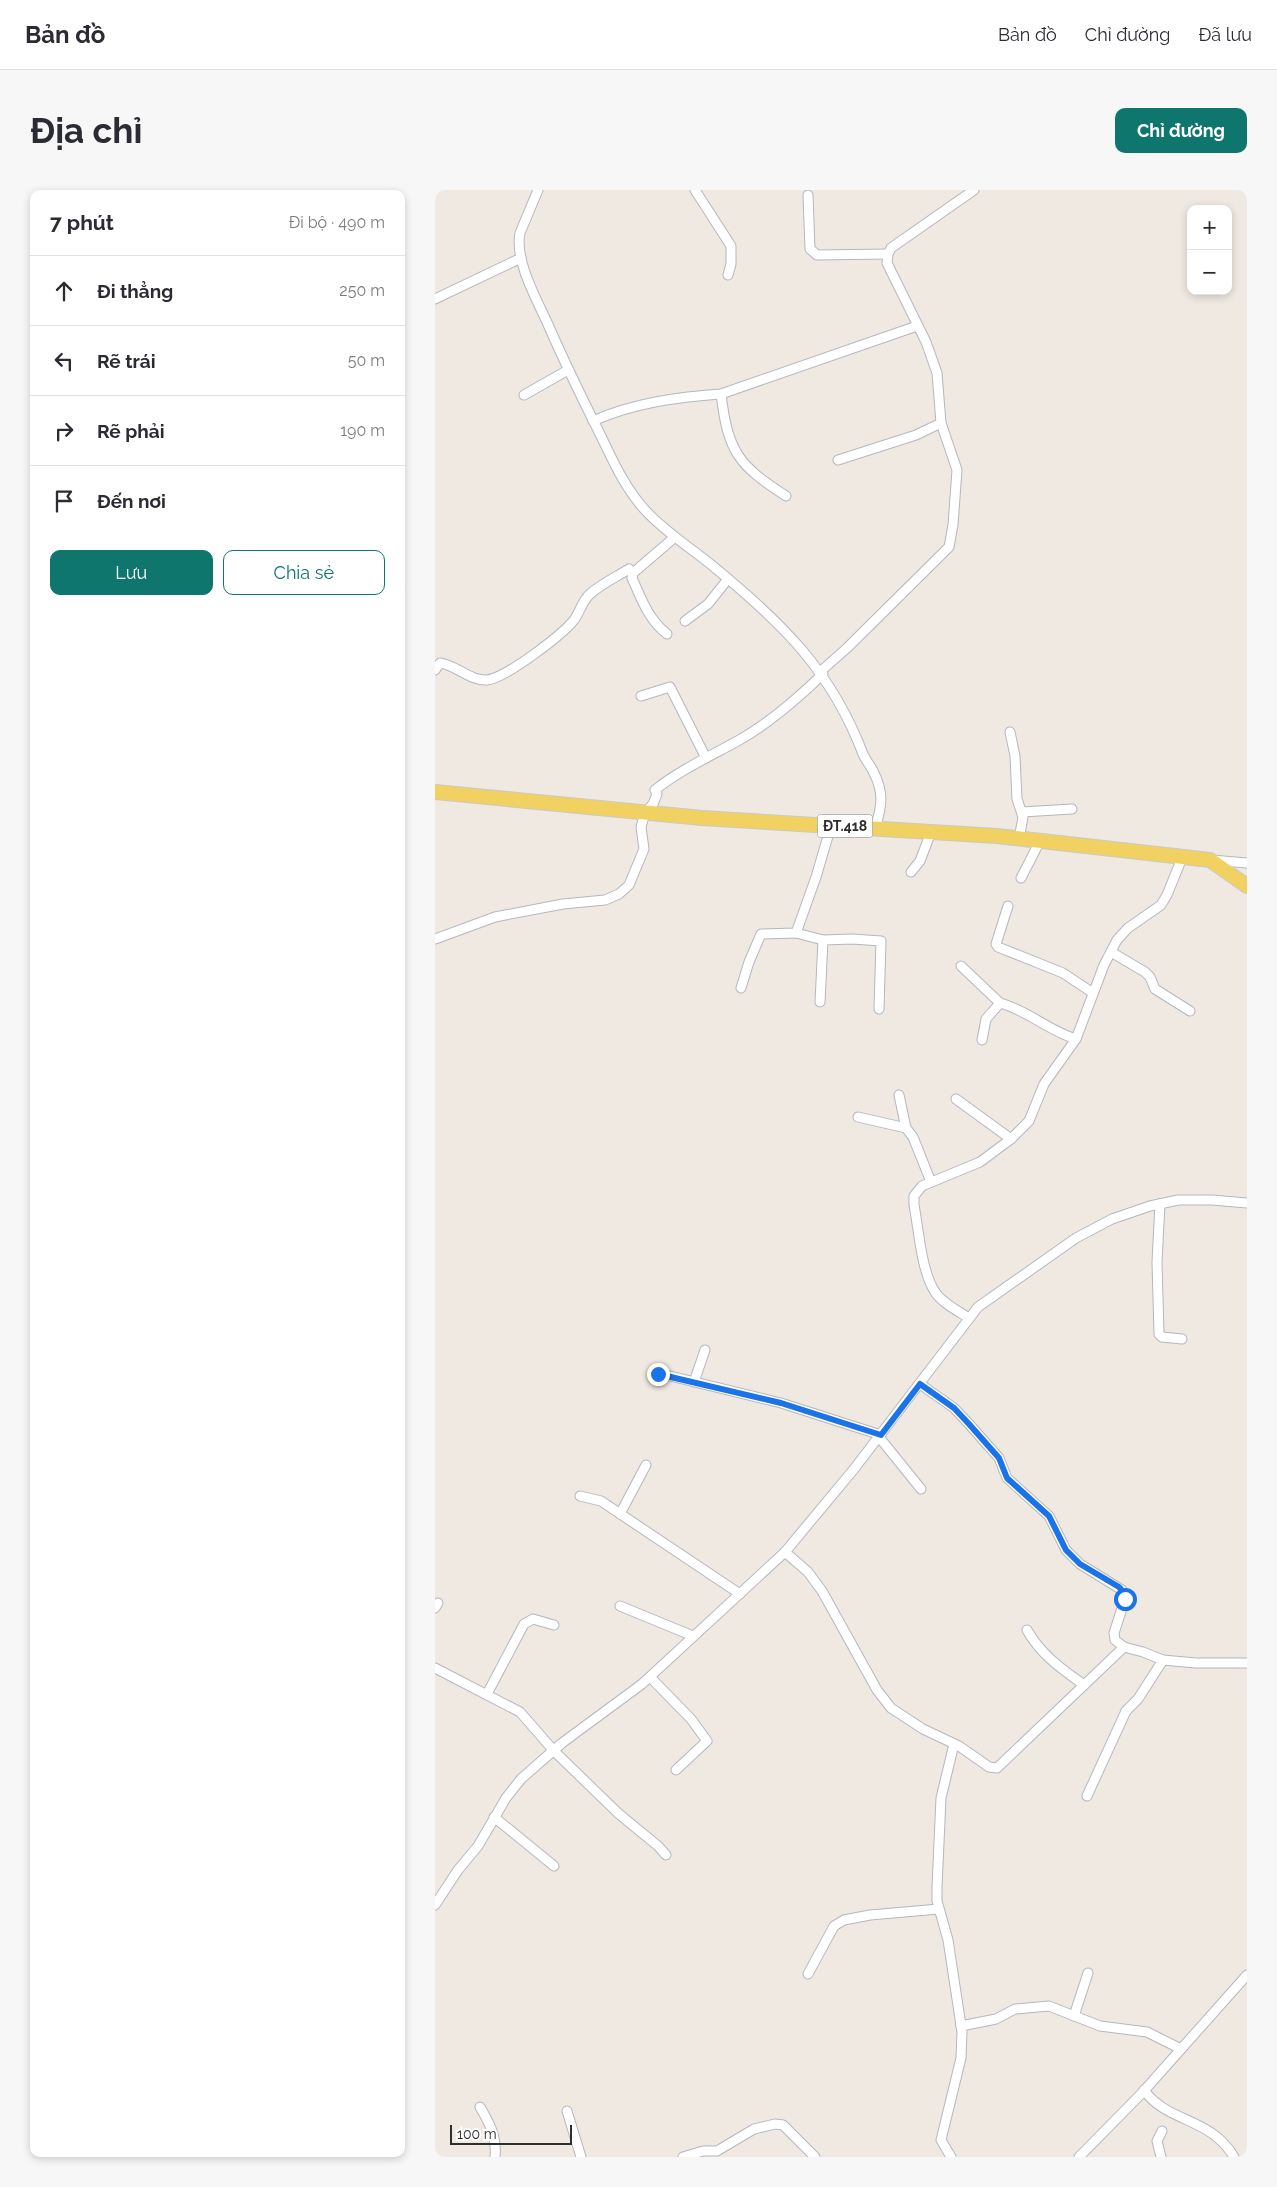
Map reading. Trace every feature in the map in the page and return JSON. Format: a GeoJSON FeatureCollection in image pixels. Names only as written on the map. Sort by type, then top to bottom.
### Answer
{"type":"FeatureCollection","features":[{"type":"Feature","properties":{"kind":"main road","name":"ĐT.418"},"geometry":{"type":"LineString","coordinates":[[435,792],[645,813],[1019,838],[1210,860]]}},
{"type":"Feature","properties":{"kind":"main road"},"geometry":{"type":"LineString","coordinates":[[1210,860],[1247,886]]}},
{"type":"Feature","properties":{"kind":"street"},"geometry":{"type":"LineString","coordinates":[[538,190],[520,233],[521,258],[569,370],[613,463],[640,504],[675,537],[728,579],[782,627],[822,673],[844,709],[867,764],[876,777],[882,807],[875,828]]}},
{"type":"Feature","properties":{"kind":"street"},"geometry":{"type":"LineString","coordinates":[[695,190],[731,246],[731,264],[728,275]]}},
{"type":"Feature","properties":{"kind":"street"},"geometry":{"type":"LineString","coordinates":[[435,939],[495,917],[563,904],[605,900],[619,894],[629,885],[644,849],[641,826],[645,813],[653,804],[657,794],[655,790],[706,758],[743,738],[784,709],[949,547],[953,525],[957,470],[941,423],[937,372],[926,342],[892,276],[887,263],[887,254],[891,248],[974,190]]}},
{"type":"Feature","properties":{"kind":"street"},"geometry":{"type":"LineString","coordinates":[[808,195],[810,249],[813,253],[817,255],[887,254]]}},
{"type":"Feature","properties":{"kind":"street"},"geometry":{"type":"LineString","coordinates":[[435,300],[521,258]]}},
{"type":"Feature","properties":{"kind":"street"},"geometry":{"type":"LineString","coordinates":[[593,421],[614,412],[643,405],[692,396],[721,394],[917,326]]}},
{"type":"Feature","properties":{"kind":"street"},"geometry":{"type":"LineString","coordinates":[[524,395],[569,370]]}},
{"type":"Feature","properties":{"kind":"street"},"geometry":{"type":"LineString","coordinates":[[721,394],[729,437],[738,456],[761,479],[786,496]]}},
{"type":"Feature","properties":{"kind":"street"},"geometry":{"type":"LineString","coordinates":[[838,460],[916,435],[941,423]]}},
{"type":"Feature","properties":{"kind":"street"},"geometry":{"type":"LineString","coordinates":[[633,573],[675,537]]}},
{"type":"Feature","properties":{"kind":"street"},"geometry":{"type":"LineString","coordinates":[[435,670],[440,663],[476,678],[487,680],[498,676],[559,634],[573,621],[589,594],[629,569],[633,573],[633,578],[646,610],[656,625],[667,634]]}},
{"type":"Feature","properties":{"kind":"street"},"geometry":{"type":"LineString","coordinates":[[685,621],[708,604],[728,579]]}},
{"type":"Feature","properties":{"kind":"street"},"geometry":{"type":"LineString","coordinates":[[641,696],[670,687],[706,758]]}},
{"type":"Feature","properties":{"kind":"street"},"geometry":{"type":"LineString","coordinates":[[1010,732],[1015,756],[1017,799],[1023,818],[1019,838]]}},
{"type":"Feature","properties":{"kind":"street"},"geometry":{"type":"LineString","coordinates":[[1022,812],[1072,809]]}},
{"type":"Feature","properties":{"kind":"street"},"geometry":{"type":"LineString","coordinates":[[796,933],[816,877],[831,826]]}},
{"type":"Feature","properties":{"kind":"street"},"geometry":{"type":"LineString","coordinates":[[911,872],[920,861],[931,832]]}},
{"type":"Feature","properties":{"kind":"street"},"geometry":{"type":"LineString","coordinates":[[1021,878],[1040,841]]}},
{"type":"Feature","properties":{"kind":"street"},"geometry":{"type":"LineString","coordinates":[[969,1318],[935,1293],[927,1274],[914,1196],[922,1186],[973,1166],[991,1155],[1029,1121],[1044,1084],[1076,1039],[1093,993],[1120,935],[1141,918],[1158,908],[1164,900],[1183,858]]}},
{"type":"Feature","properties":{"kind":"street"},"geometry":{"type":"LineString","coordinates":[[1210,860],[1247,863]]}},
{"type":"Feature","properties":{"kind":"street"},"geometry":{"type":"LineString","coordinates":[[1008,906],[996,944],[998,947],[1063,973],[1093,993]]}},
{"type":"Feature","properties":{"kind":"street"},"geometry":{"type":"LineString","coordinates":[[741,988],[749,962],[761,934],[796,933],[823,940],[881,941],[879,1008]]}},
{"type":"Feature","properties":{"kind":"street"},"geometry":{"type":"LineString","coordinates":[[820,1002],[823,940]]}},
{"type":"Feature","properties":{"kind":"street"},"geometry":{"type":"LineString","coordinates":[[1111,952],[1145,972],[1150,977],[1155,989],[1190,1011]]}},
{"type":"Feature","properties":{"kind":"street"},"geometry":{"type":"LineString","coordinates":[[961,966],[1000,1002],[1048,1028],[1076,1039]]}},
{"type":"Feature","properties":{"kind":"street"},"geometry":{"type":"LineString","coordinates":[[982,1040],[986,1019],[1000,1002]]}},
{"type":"Feature","properties":{"kind":"street"},"geometry":{"type":"LineString","coordinates":[[899,1095],[906,1128],[913,1136],[931,1182]]}},
{"type":"Feature","properties":{"kind":"street"},"geometry":{"type":"LineString","coordinates":[[956,1099],[1011,1139]]}},
{"type":"Feature","properties":{"kind":"street"},"geometry":{"type":"LineString","coordinates":[[858,1117],[906,1128]]}},
{"type":"Feature","properties":{"kind":"street"},"geometry":{"type":"LineString","coordinates":[[435,1905],[463,1863],[478,1846],[494,1817],[521,1779],[650,1677],[785,1552],[880,1436],[978,1307],[1010,1283],[1097,1226],[1129,1213],[1178,1200],[1247,1203]]}},
{"type":"Feature","properties":{"kind":"street"},"geometry":{"type":"LineString","coordinates":[[1160,1204],[1157,1262],[1159,1334],[1162,1337],[1182,1339]]}},
{"type":"Feature","properties":{"kind":"street"},"geometry":{"type":"LineString","coordinates":[[694,1382],[705,1350]]}},
{"type":"Feature","properties":{"kind":"street"},"geometry":{"type":"LineString","coordinates":[[658,1374],[781,1403],[880,1436],[921,1489]]}},
{"type":"Feature","properties":{"kind":"street"},"geometry":{"type":"LineString","coordinates":[[920,1384],[954,1408],[999,1458],[1007,1478],[1049,1516],[1066,1550],[1080,1564],[1122,1590],[1125,1599],[1114,1634],[1115,1640],[1124,1647],[1163,1660],[1247,1664]]}},
{"type":"Feature","properties":{"kind":"street"},"geometry":{"type":"LineString","coordinates":[[621,1514],[646,1466]]}},
{"type":"Feature","properties":{"kind":"street"},"geometry":{"type":"LineString","coordinates":[[580,1496],[601,1501],[740,1594]]}},
{"type":"Feature","properties":{"kind":"street"},"geometry":{"type":"LineString","coordinates":[[785,1552],[808,1572],[821,1591],[877,1690],[891,1708],[923,1729],[954,1744],[989,1767],[997,1768],[1124,1647]]}},
{"type":"Feature","properties":{"kind":"street"},"geometry":{"type":"LineString","coordinates":[[620,1606],[693,1636]]}},
{"type":"Feature","properties":{"kind":"street"},"geometry":{"type":"LineString","coordinates":[[487,1694],[524,1624],[533,1618],[554,1625]]}},
{"type":"Feature","properties":{"kind":"street"},"geometry":{"type":"LineString","coordinates":[[1027,1630],[1045,1656],[1084,1685]]}},
{"type":"Feature","properties":{"kind":"street"},"geometry":{"type":"LineString","coordinates":[[1087,1796],[1126,1711],[1139,1699],[1163,1660]]}},
{"type":"Feature","properties":{"kind":"street"},"geometry":{"type":"LineString","coordinates":[[435,1668],[520,1712],[554,1751],[619,1814],[658,1846],[666,1856]]}},
{"type":"Feature","properties":{"kind":"street"},"geometry":{"type":"LineString","coordinates":[[650,1677],[691,1719],[707,1741],[676,1770]]}},
{"type":"Feature","properties":{"kind":"street"},"geometry":{"type":"LineString","coordinates":[[951,2157],[941,2140],[961,2058],[961,2026],[948,1940],[939,1909],[937,1887],[941,1798],[954,1744]]}},
{"type":"Feature","properties":{"kind":"street"},"geometry":{"type":"LineString","coordinates":[[494,1817],[554,1866]]}},
{"type":"Feature","properties":{"kind":"street"},"geometry":{"type":"LineString","coordinates":[[808,1974],[834,1926],[844,1920],[870,1915],[939,1909]]}},
{"type":"Feature","properties":{"kind":"street"},"geometry":{"type":"LineString","coordinates":[[1074,2016],[1088,1973]]}},
{"type":"Feature","properties":{"kind":"street"},"geometry":{"type":"LineString","coordinates":[[1079,2157],[1144,2090],[1247,1975]]}},
{"type":"Feature","properties":{"kind":"street"},"geometry":{"type":"LineString","coordinates":[[961,2026],[996,2019],[1015,2009],[1049,2006],[1100,2026],[1147,2032],[1181,2049]]}},
{"type":"Feature","properties":{"kind":"street"},"geometry":{"type":"LineString","coordinates":[[1144,2090],[1155,2102],[1184,2119],[1211,2131],[1234,2157]]}},
{"type":"Feature","properties":{"kind":"street"},"geometry":{"type":"LineString","coordinates":[[480,2107],[493,2129],[496,2147],[495,2157]]}},
{"type":"Feature","properties":{"kind":"street"},"geometry":{"type":"LineString","coordinates":[[567,2111],[581,2157]]}},
{"type":"Feature","properties":{"kind":"street"},"geometry":{"type":"LineString","coordinates":[[683,2157],[703,2151],[717,2151],[754,2129],[775,2124],[783,2125],[815,2157]]}},
{"type":"Feature","properties":{"kind":"street"},"geometry":{"type":"LineString","coordinates":[[1161,2157],[1157,2144],[1162,2131]]}},
{"type":"Feature","properties":{"kind":"route"},"geometry":{"type":"LineString","coordinates":[[658,1374],[781,1403],[881,1435],[920,1384],[954,1408],[993,1451],[999,1458],[1007,1478],[1049,1516],[1054,1530],[1066,1550],[1088,1570],[1119,1587],[1125,1594],[1125,1599]]}}]}
